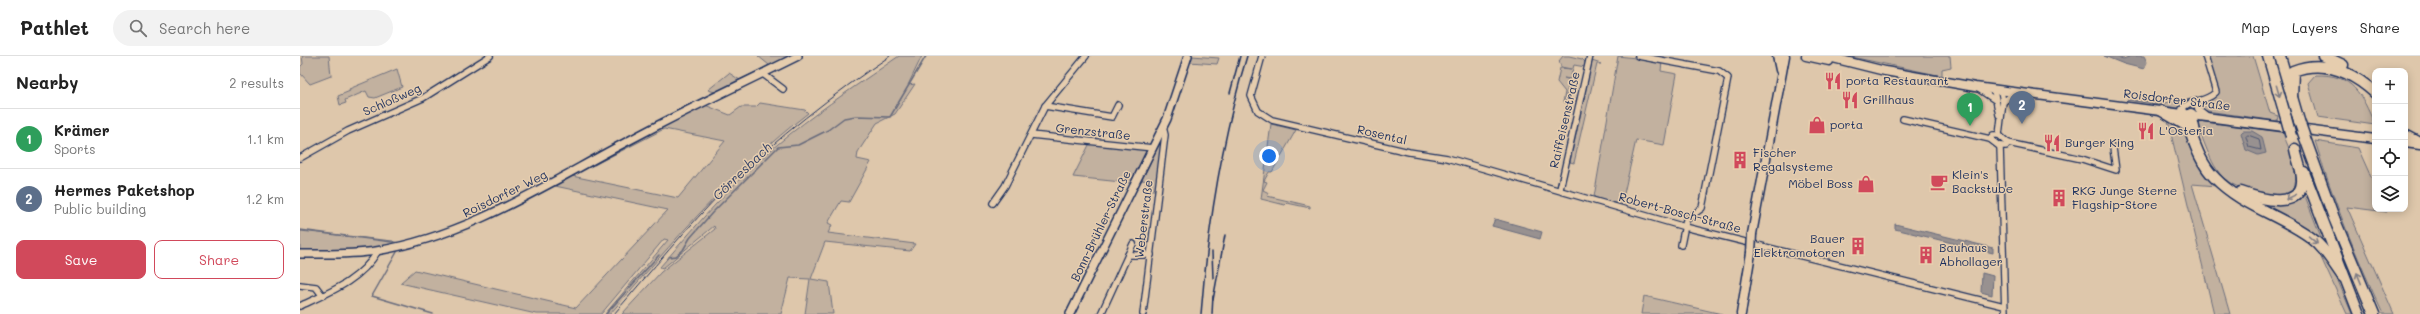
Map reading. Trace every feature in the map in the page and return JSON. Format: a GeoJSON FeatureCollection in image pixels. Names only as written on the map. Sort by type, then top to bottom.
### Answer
{"type":"FeatureCollection","features":[{"type":"Feature","properties":{"kind":"highway"},"geometry":{"type":"LineString","coordinates":[[2268,56],[2295,149],[2343,277],[2359,314]]}},
{"type":"Feature","properties":{"kind":"highway"},"geometry":{"type":"LineString","coordinates":[[2280,56],[2299,120],[2334,218],[2374,314]]}},
{"type":"Feature","properties":{"kind":"highway"},"geometry":{"type":"LineString","coordinates":[[2324,56],[2360,76],[2372,87]]}},
{"type":"Feature","properties":{"kind":"highway"},"geometry":{"type":"LineString","coordinates":[[2292,98],[2291,76],[2293,71],[2306,65],[2318,64],[2340,69],[2364,82],[2372,90]]}},
{"type":"Feature","properties":{"kind":"highway"},"geometry":{"type":"LineString","coordinates":[[2162,111],[2177,118],[2188,128]]}},
{"type":"Feature","properties":{"kind":"highway"},"geometry":{"type":"LineString","coordinates":[[2187,113],[2214,173],[2230,186],[2254,197],[2284,200],[2298,194],[2302,181],[2295,149]]}},
{"type":"Feature","properties":{"kind":"highway"},"geometry":{"type":"LineString","coordinates":[[2187,113],[2188,128],[2204,165],[2214,178],[2231,193],[2296,227],[2312,238],[2323,249],[2343,277]]}},
{"type":"Feature","properties":{"kind":"highway"},"geometry":{"type":"LineString","coordinates":[[2408,141],[2420,144]]}},
{"type":"Feature","properties":{"kind":"main road"},"geometry":{"type":"LineString","coordinates":[[1777,56],[1780,71]]}},
{"type":"Feature","properties":{"kind":"main road"},"geometry":{"type":"LineString","coordinates":[[1740,314],[1780,71],[1785,56]]}},
{"type":"Feature","properties":{"kind":"main road","name":"Roisdorfer Straße"},"geometry":{"type":"LineString","coordinates":[[1806,56],[2015,93],[2187,113],[2372,139]]}},
{"type":"Feature","properties":{"kind":"main road","name":"Roisdorfer Straße"},"geometry":{"type":"LineString","coordinates":[[1825,56],[1864,67]]}},
{"type":"Feature","properties":{"kind":"street","name":"Schloßweg"},"geometry":{"type":"LineString","coordinates":[[300,158],[348,131],[420,99],[490,56]]}},
{"type":"Feature","properties":{"kind":"street","name":"Roisdorfer Weg"},"geometry":{"type":"LineString","coordinates":[[300,254],[346,255],[378,251],[441,236],[481,219],[552,184],[639,134],[798,56]]}},
{"type":"Feature","properties":{"kind":"street"},"geometry":{"type":"LineString","coordinates":[[992,203],[1005,186],[1046,106],[1086,56]]}},
{"type":"Feature","properties":{"kind":"street","name":"Bonn-Brühler-Straße"},"geometry":{"type":"LineString","coordinates":[[1070,314],[1163,127],[1188,56]]}},
{"type":"Feature","properties":{"kind":"street","name":"Rosental"},"geometry":{"type":"LineString","coordinates":[[1262,56],[1250,96],[1252,102],[1261,114],[1272,120],[1409,152],[1447,158],[1560,190]]}},
{"type":"Feature","properties":{"kind":"street","name":"Raiffeisenstraße"},"geometry":{"type":"LineString","coordinates":[[1560,190],[1590,56]]}},
{"type":"Feature","properties":{"kind":"street"},"geometry":{"type":"LineString","coordinates":[[1638,56],[1719,71],[1728,78],[1702,208],[1686,220],[1681,245]]}},
{"type":"Feature","properties":{"kind":"street"},"geometry":{"type":"LineString","coordinates":[[2187,113],[2194,102],[2209,99],[2216,92],[2205,56]]}},
{"type":"Feature","properties":{"kind":"street"},"geometry":{"type":"LineString","coordinates":[[763,74],[783,89]]}},
{"type":"Feature","properties":{"kind":"street","name":"Roisdorfer Straße"},"geometry":{"type":"LineString","coordinates":[[1975,87],[1995,100]]}},
{"type":"Feature","properties":{"kind":"street"},"geometry":{"type":"LineString","coordinates":[[1998,90],[1995,100],[1999,118]]}},
{"type":"Feature","properties":{"kind":"street"},"geometry":{"type":"LineString","coordinates":[[1998,90],[2002,102],[1999,118],[1999,135]]}},
{"type":"Feature","properties":{"kind":"street"},"geometry":{"type":"LineString","coordinates":[[2002,102],[2015,93]]}},
{"type":"Feature","properties":{"kind":"street"},"geometry":{"type":"LineString","coordinates":[[2194,102],[2195,106],[2207,116]]}},
{"type":"Feature","properties":{"kind":"street"},"geometry":{"type":"LineString","coordinates":[[1046,106],[1112,117],[1118,105]]}},
{"type":"Feature","properties":{"kind":"street"},"geometry":{"type":"LineString","coordinates":[[1903,119],[1990,139],[1993,144],[2000,146],[2006,146],[2008,143]]}},
{"type":"Feature","properties":{"kind":"street","name":"Weberstraße"},"geometry":{"type":"LineString","coordinates":[[1143,314],[1165,135],[1163,127]]}},
{"type":"Feature","properties":{"kind":"street","name":"Grenzstraße"},"geometry":{"type":"LineString","coordinates":[[1031,135],[1153,148]]}},
{"type":"Feature","properties":{"kind":"street"},"geometry":{"type":"LineString","coordinates":[[1990,139],[1993,135],[1999,135],[2008,143],[2082,159],[2116,170],[2113,148]]}},
{"type":"Feature","properties":{"kind":"street"},"geometry":{"type":"LineString","coordinates":[[2000,146],[2005,314]]}},
{"type":"Feature","properties":{"kind":"street","name":"Robert-Bosch-Straße"},"geometry":{"type":"LineString","coordinates":[[1560,190],[1684,227],[2004,306]]}},
{"type":"Feature","properties":{"kind":"street"},"geometry":{"type":"LineString","coordinates":[[1101,314],[1134,244]]}},
{"type":"Feature","properties":{"kind":"street"},"geometry":{"type":"LineString","coordinates":[[300,306],[359,276],[368,267],[378,251]]}},
{"type":"Feature","properties":{"kind":"street"},"geometry":{"type":"LineString","coordinates":[[1128,255],[1151,255]]}},
{"type":"Feature","properties":{"kind":"street"},"geometry":{"type":"LineString","coordinates":[[300,285],[316,286],[321,289],[322,295]]}},
{"type":"Feature","properties":{"kind":"shaded area"},"geometry":{"type":"Polygon","coordinates":[[[302,56],[329,56],[331,76],[310,84],[300,73],[300,67],[303,64],[302,56]]]}},
{"type":"Feature","properties":{"kind":"shaded area"},"geometry":{"type":"Polygon","coordinates":[[[758,56],[794,56],[711,95],[715,92],[708,90],[729,73],[740,80],[769,65],[758,56]]]}},
{"type":"Feature","properties":{"kind":"shaded area"},"geometry":{"type":"Polygon","coordinates":[[[899,56],[922,56],[908,85],[915,84],[895,114],[877,123],[858,152],[857,159],[871,162],[849,202],[841,201],[828,223],[832,225],[828,233],[915,244],[910,251],[825,242],[811,279],[829,282],[833,314],[805,314],[810,279],[790,278],[781,314],[622,314],[661,272],[715,229],[714,226],[663,268],[660,267],[738,181],[772,149],[803,124],[899,56]]]}},
{"type":"Feature","properties":{"kind":"shaded area"},"geometry":{"type":"Polygon","coordinates":[[[1192,56],[1219,58],[1217,64],[1189,62],[1192,56]]]}},
{"type":"Feature","properties":{"kind":"shaded area"},"geometry":{"type":"Polygon","coordinates":[[[1563,56],[1582,59],[1585,62],[1585,67],[1574,65],[1570,79],[1564,78],[1570,80],[1565,100],[1568,101],[1566,103],[1563,102],[1565,92],[1557,82],[1560,68],[1571,69],[1561,67],[1559,61],[1563,56]]]}},
{"type":"Feature","properties":{"kind":"shaded area"},"geometry":{"type":"Polygon","coordinates":[[[1618,56],[1662,61],[1661,71],[1677,74],[1664,145],[1636,140],[1621,207],[1594,197],[1618,56]]]}},
{"type":"Feature","properties":{"kind":"shaded area"},"geometry":{"type":"Polygon","coordinates":[[[1847,56],[1950,56],[1951,67],[1942,69],[1942,76],[1847,56]]]}},
{"type":"Feature","properties":{"kind":"shaded area"},"geometry":{"type":"Polygon","coordinates":[[[2208,56],[2253,56],[2270,113],[2278,116],[2277,121],[2207,111],[2200,108],[2199,105],[2213,99],[2218,95],[2208,56]]]}},
{"type":"Feature","properties":{"kind":"shaded area"},"geometry":{"type":"Polygon","coordinates":[[[1592,61],[1601,64],[1597,64],[1574,163],[1570,162],[1592,61]]]}},
{"type":"Feature","properties":{"kind":"shaded area"},"geometry":{"type":"Polygon","coordinates":[[[397,69],[402,87],[375,98],[369,97],[366,91],[345,100],[346,103],[340,105],[338,96],[350,91],[349,89],[397,69]]]}},
{"type":"Feature","properties":{"kind":"shaded area"},"geometry":{"type":"Polygon","coordinates":[[[2315,75],[2339,78],[2347,82],[2360,95],[2372,119],[2372,125],[2318,117],[2308,83],[2315,75]]]}},
{"type":"Feature","properties":{"kind":"shaded area"},"geometry":{"type":"Polygon","coordinates":[[[2199,98],[2181,104],[2178,108],[2127,100],[2164,103],[2199,98]]]}},
{"type":"Feature","properties":{"kind":"shaded area"},"geometry":{"type":"Polygon","coordinates":[[[760,103],[805,110],[808,113],[781,135],[729,183],[680,234],[610,314],[605,314],[668,240],[664,239],[601,314],[536,314],[400,283],[415,270],[576,308],[668,210],[555,186],[572,176],[678,198],[725,141],[664,129],[594,165],[705,105],[730,115],[741,107],[756,107],[760,103]]]}},
{"type":"Feature","properties":{"kind":"shaded area"},"geometry":{"type":"Polygon","coordinates":[[[2167,117],[2179,122],[2217,186],[2192,184],[2230,314],[2214,314],[2167,117]]]}},
{"type":"Feature","properties":{"kind":"shaded area"},"geometry":{"type":"Polygon","coordinates":[[[2200,121],[2267,130],[2282,130],[2294,163],[2296,180],[2294,188],[2289,195],[2263,197],[2263,192],[2241,188],[2225,179],[2214,166],[2201,133],[2200,121]]]}},
{"type":"Feature","properties":{"kind":"shaded area"},"geometry":{"type":"Polygon","coordinates":[[[1271,124],[1296,130],[1272,172],[1269,172],[1264,181],[1267,182],[1263,190],[1269,193],[1267,196],[1310,206],[1310,208],[1287,203],[1285,205],[1261,199],[1271,124]]]}},
{"type":"Feature","properties":{"kind":"shaded area"},"geometry":{"type":"Polygon","coordinates":[[[1160,141],[1162,141],[1156,190],[1144,190],[1147,181],[1142,180],[1160,141]]]}},
{"type":"Feature","properties":{"kind":"shaded area"},"geometry":{"type":"Polygon","coordinates":[[[2315,141],[2358,148],[2372,179],[2372,210],[2347,207],[2394,314],[2383,314],[2355,250],[2315,141]]]}},
{"type":"Feature","properties":{"kind":"shaded area"},"geometry":{"type":"Polygon","coordinates":[[[1090,143],[1148,149],[1131,183],[1073,177],[1090,143]]]}},
{"type":"Feature","properties":{"kind":"shaded area"},"geometry":{"type":"Polygon","coordinates":[[[2303,191],[2326,250],[2240,194],[2266,205],[2267,202],[2303,191]]]}},
{"type":"Feature","properties":{"kind":"shaded area"},"geometry":{"type":"Polygon","coordinates":[[[300,231],[393,241],[396,244],[348,251],[300,251],[300,231]]]}},
{"type":"Feature","properties":{"kind":"shaded area"},"geometry":{"type":"Polygon","coordinates":[[[2318,251],[2333,269],[2352,314],[2347,314],[2318,251]]]}},
{"type":"Feature","properties":{"kind":"shaded area"},"geometry":{"type":"Polygon","coordinates":[[[1644,296],[1722,314],[1641,314],[1644,296]]]}},
{"type":"Feature","properties":{"kind":"water"},"geometry":{"type":"Polygon","coordinates":[[[2104,56],[2115,56],[2123,59],[2132,56],[2144,56],[2147,62],[2144,69],[2124,64],[2104,56]]]}},
{"type":"Feature","properties":{"kind":"water"},"geometry":{"type":"Polygon","coordinates":[[[2243,131],[2252,131],[2262,137],[2266,153],[2258,155],[2246,150],[2241,133],[2243,131]]]}},
{"type":"Feature","properties":{"kind":"water"},"geometry":{"type":"Polygon","coordinates":[[[1495,219],[1542,232],[1540,239],[1492,226],[1495,219]]]}},
{"type":"Feature","properties":{"kind":"water"},"geometry":{"type":"Polygon","coordinates":[[[1895,224],[1993,248],[1993,253],[1895,229],[1895,224]]]}},
{"type":"Feature","properties":{"kind":"water"},"geometry":{"type":"Polygon","coordinates":[[[1982,273],[1993,276],[1992,295],[1981,292],[1982,273]]]}},
{"type":"Feature","properties":{"kind":"waterway","name":"Görresbach"},"geometry":{"type":"LineString","coordinates":[[669,257],[676,256],[683,250],[690,238],[712,213],[778,147],[798,145],[828,130],[844,118],[856,116],[890,117],[926,56]]}},
{"type":"Feature","properties":{"kind":"waterway"},"geometry":{"type":"LineString","coordinates":[[300,230],[400,243]]}},
{"type":"Feature","properties":{"kind":"waterway"},"geometry":{"type":"LineString","coordinates":[[397,252],[372,296],[433,314]]}},
{"type":"Feature","properties":{"kind":"waterway","name":"Görresbach"},"geometry":{"type":"LineString","coordinates":[[606,314],[659,255]]}},
{"type":"Feature","properties":{"kind":"tram line"},"geometry":{"type":"LineString","coordinates":[[614,314],[669,249],[727,187],[765,151],[847,86],[890,56]]}},
{"type":"Feature","properties":{"kind":"railway"},"geometry":{"type":"LineString","coordinates":[[1230,93],[1240,56]]}},
{"type":"Feature","properties":{"kind":"railway"},"geometry":{"type":"LineString","coordinates":[[1201,314],[1207,249],[1217,184],[1230,120],[1247,56]]}},
{"type":"Feature","properties":{"kind":"railway"},"geometry":{"type":"LineString","coordinates":[[1213,300],[1225,235]]}},
{"type":"Feature","properties":{"kind":"railway"},"geometry":{"type":"LineString","coordinates":[[1212,252],[1213,278]]}},
{"type":"Feature","properties":{"kind":"railway"},"geometry":{"type":"LineString","coordinates":[[1212,314],[1213,296]]}},
{"type":"Feature","properties":{"kind":"place","name":"porta Restaurant"},"geometry":{"type":"Point","coordinates":[1833,81]}},
{"type":"Feature","properties":{"kind":"place","name":"Grillhaus"},"geometry":{"type":"Point","coordinates":[1850,100]}},
{"type":"Feature","properties":{"kind":"place","name":"Hermes Paketshop"},"geometry":{"type":"Point","coordinates":[2022,124]}},
{"type":"Feature","properties":{"kind":"place","name":"porta"},"geometry":{"type":"Point","coordinates":[1817,125]}},
{"type":"Feature","properties":{"kind":"place","name":"Krämer"},"geometry":{"type":"Point","coordinates":[1970,126]}},
{"type":"Feature","properties":{"kind":"place","name":"L'Osteria"},"geometry":{"type":"Point","coordinates":[2146,131]}},
{"type":"Feature","properties":{"kind":"place","name":"Burger King"},"geometry":{"type":"Point","coordinates":[2052,143]}},
{"type":"Feature","properties":{"kind":"place","name":"Fischer Regalsysteme"},"geometry":{"type":"Point","coordinates":[1740,160]}},
{"type":"Feature","properties":{"kind":"place","name":"Klein's Backstube"},"geometry":{"type":"Point","coordinates":[1939,182]}},
{"type":"Feature","properties":{"kind":"place","name":"Möbel Boss"},"geometry":{"type":"Point","coordinates":[1866,184]}},
{"type":"Feature","properties":{"kind":"place","name":"RKG Junge Sterne Flagship-Store"},"geometry":{"type":"Point","coordinates":[2059,198]}},
{"type":"Feature","properties":{"kind":"place","name":"Bauer Elektromotoren"},"geometry":{"type":"Point","coordinates":[1858,246]}},
{"type":"Feature","properties":{"kind":"place","name":"Bauhaus Abhollager"},"geometry":{"type":"Point","coordinates":[1926,255]}}]}
